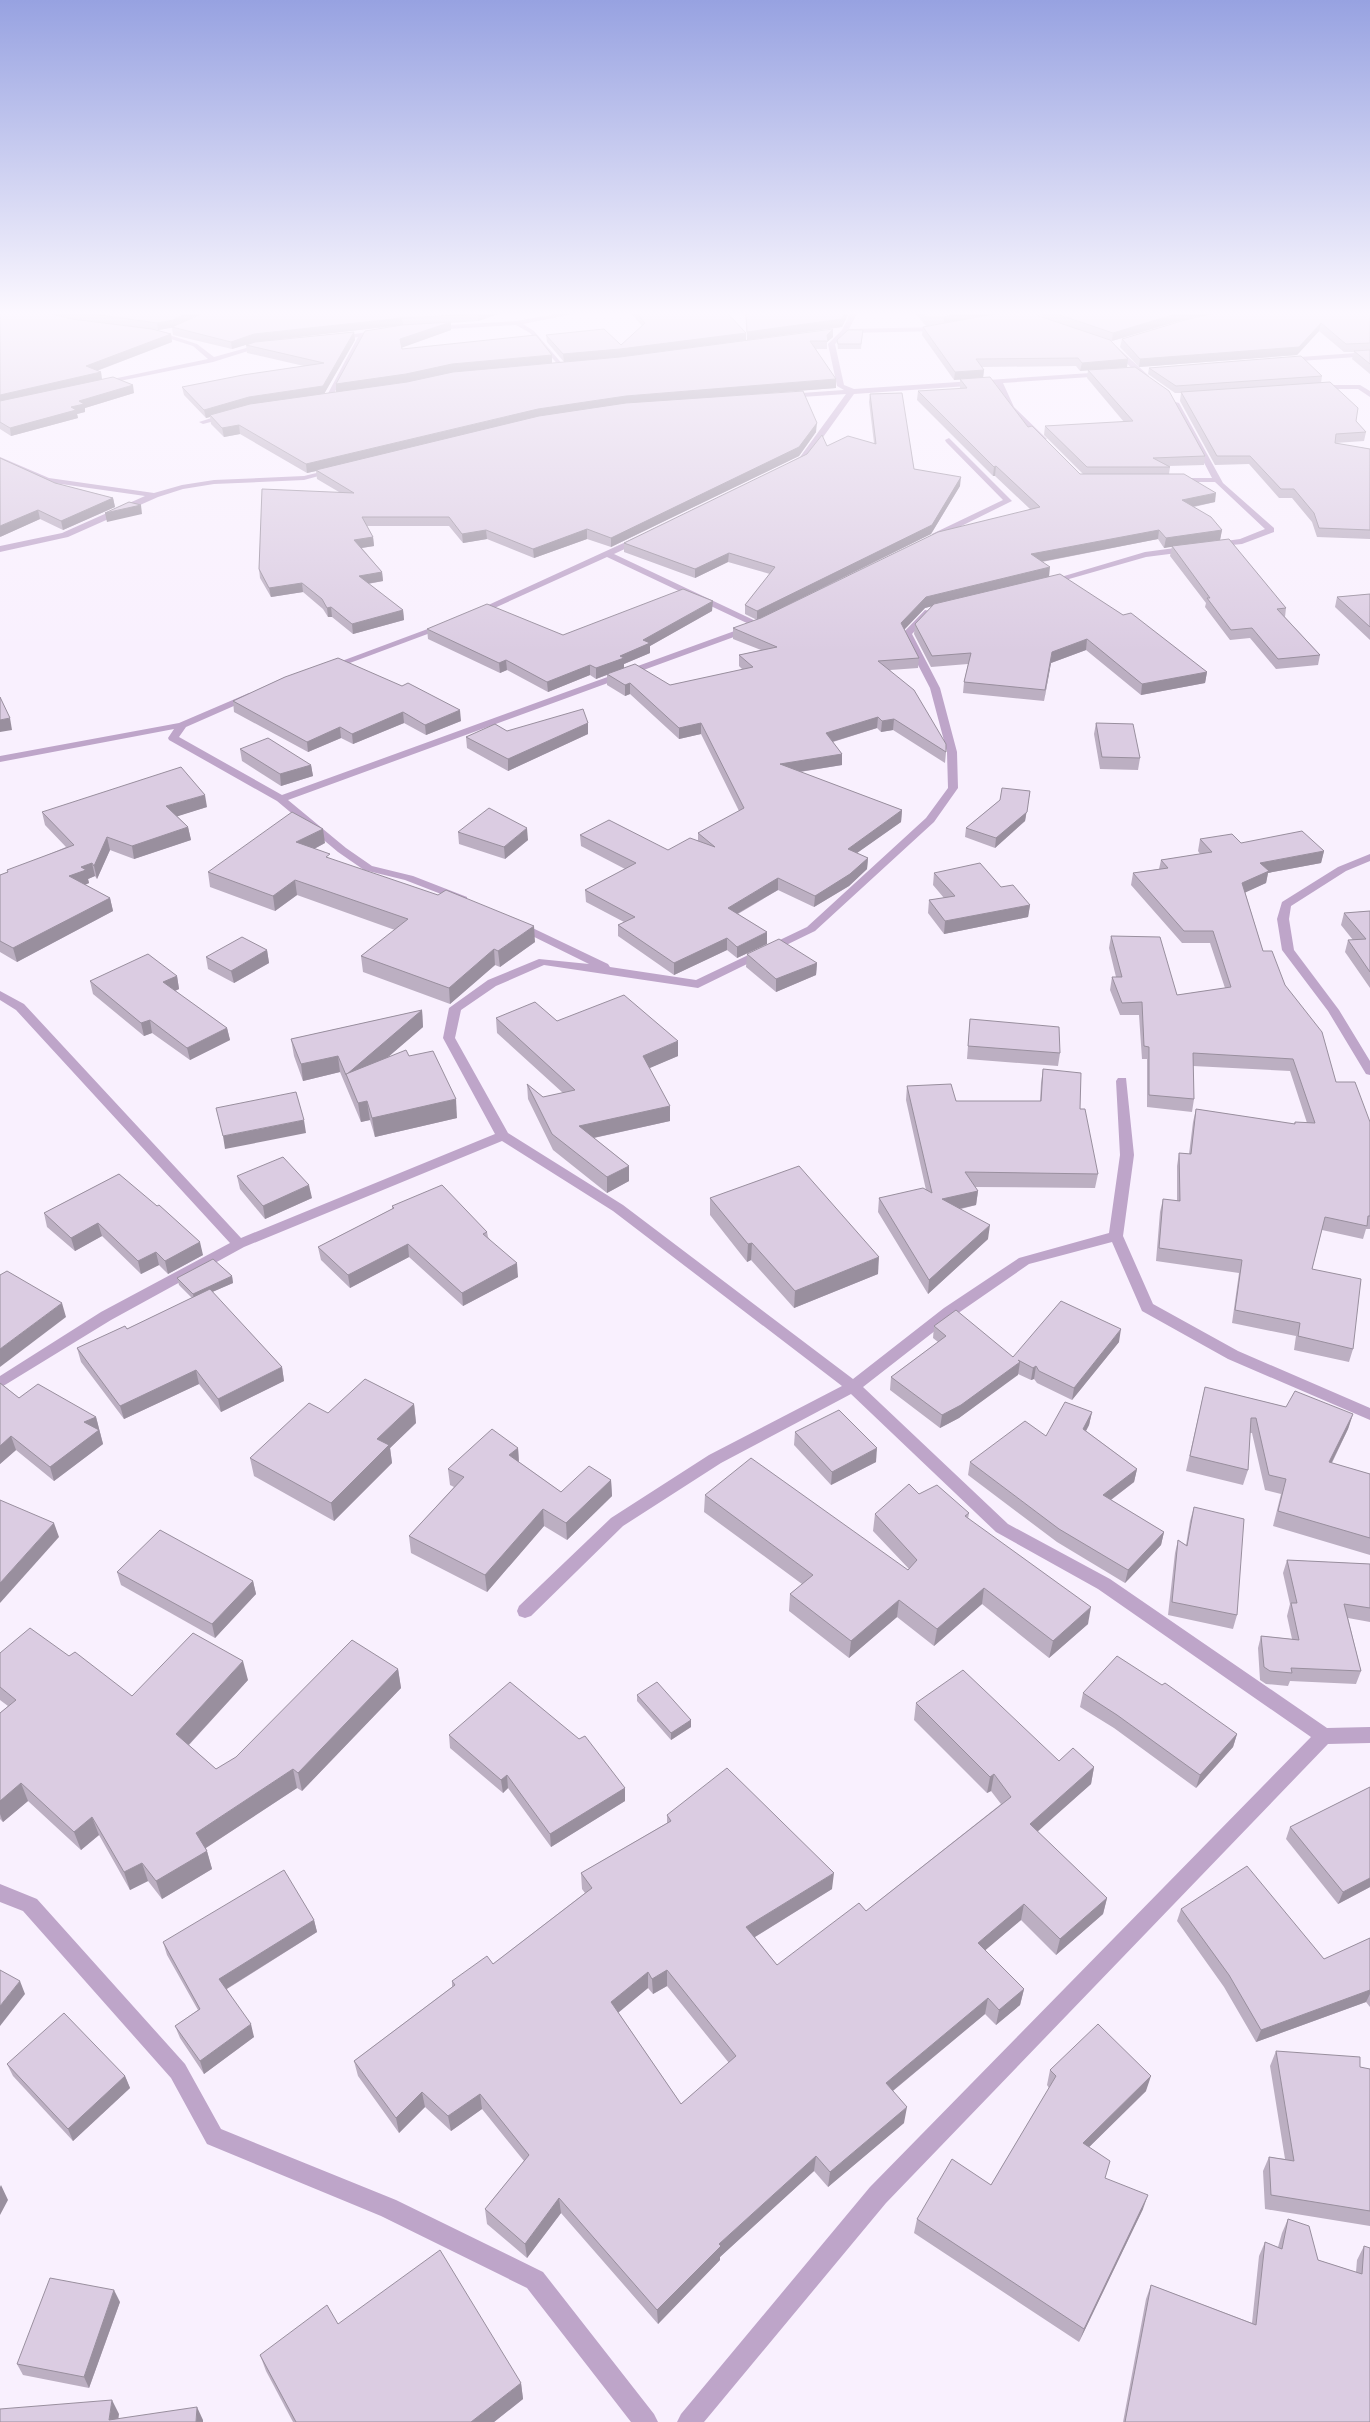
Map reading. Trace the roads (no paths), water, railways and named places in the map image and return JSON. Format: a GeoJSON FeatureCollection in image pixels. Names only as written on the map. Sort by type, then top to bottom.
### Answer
{"type":"FeatureCollection","features":[{"type":"Feature","properties":{"kind":"street"},"geometry":{"type":"LineString","coordinates":[[788,467],[803,459],[827,425]]}},
{"type":"Feature","properties":{"kind":"street"},"geometry":{"type":"LineString","coordinates":[[1028,425],[1051,447]]}},
{"type":"Feature","properties":{"kind":"street"},"geometry":{"type":"LineString","coordinates":[[1035,585],[1090,572],[1145,555],[1242,541],[1271,530],[1216,480],[1187,425]]}},
{"type":"Feature","properties":{"kind":"street"},"geometry":{"type":"LineString","coordinates":[[930,539],[1008,500],[949,440]]}},
{"type":"Feature","properties":{"kind":"street"},"geometry":{"type":"LineString","coordinates":[[0,458],[47,480],[79,486],[155,495]]}},
{"type":"Feature","properties":{"kind":"street"},"geometry":{"type":"LineString","coordinates":[[0,549],[65,535],[155,495],[182,487],[214,482],[304,478],[339,470]]}},
{"type":"Feature","properties":{"kind":"street"},"geometry":{"type":"LineString","coordinates":[[1169,480],[1216,480]]}},
{"type":"Feature","properties":{"kind":"street"},"geometry":{"type":"LineString","coordinates":[[316,672],[460,620],[652,533]]}},
{"type":"Feature","properties":{"kind":"street"},"geometry":{"type":"LineString","coordinates":[[281,799],[761,623],[608,554]]}},
{"type":"Feature","properties":{"kind":"street"},"geometry":{"type":"LineString","coordinates":[[937,609],[929,611],[907,634],[935,688],[952,752],[952,788],[930,820],[811,929],[698,984],[619,974],[543,961],[492,983],[455,1008],[449,1038],[503,1136],[618,1208],[853,1387],[1002,1528],[1104,1584],[1324,1736],[1370,1735]]}},
{"type":"Feature","properties":{"kind":"street"},"geometry":{"type":"LineString","coordinates":[[0,759],[182,725],[231,702],[260,692]]}},
{"type":"Feature","properties":{"kind":"street"},"geometry":{"type":"LineString","coordinates":[[182,725],[173,738],[281,799],[342,850],[368,868],[444,889],[470,902]]}},
{"type":"Feature","properties":{"kind":"street"},"geometry":{"type":"LineString","coordinates":[[1370,857],[1342,869],[1286,904],[1283,918],[1288,950],[1333,1010],[1370,1070]]}},
{"type":"Feature","properties":{"kind":"street"},"geometry":{"type":"LineString","coordinates":[[505,919],[619,974]]}},
{"type":"Feature","properties":{"kind":"street"},"geometry":{"type":"LineString","coordinates":[[0,995],[20,1007],[239,1244]]}},
{"type":"Feature","properties":{"kind":"street"},"geometry":{"type":"LineString","coordinates":[[1122,1081],[1127,1154],[1116,1236],[1147,1307],[1233,1355],[1370,1414]]}},
{"type":"Feature","properties":{"kind":"street"},"geometry":{"type":"LineString","coordinates":[[0,1383],[106,1316],[239,1244],[503,1136]]}},
{"type":"Feature","properties":{"kind":"street"},"geometry":{"type":"LineString","coordinates":[[525,1612],[617,1522],[715,1459],[853,1387],[949,1312],[1024,1261],[1116,1236]]}},
{"type":"Feature","properties":{"kind":"street"},"geometry":{"type":"LineString","coordinates":[[689,2422],[878,2195],[1324,1736]]}},
{"type":"Feature","properties":{"kind":"street"},"geometry":{"type":"LineString","coordinates":[[0,1893],[30,1905],[178,2071],[214,2137],[388,2208],[535,2280],[646,2422]]}}]}
